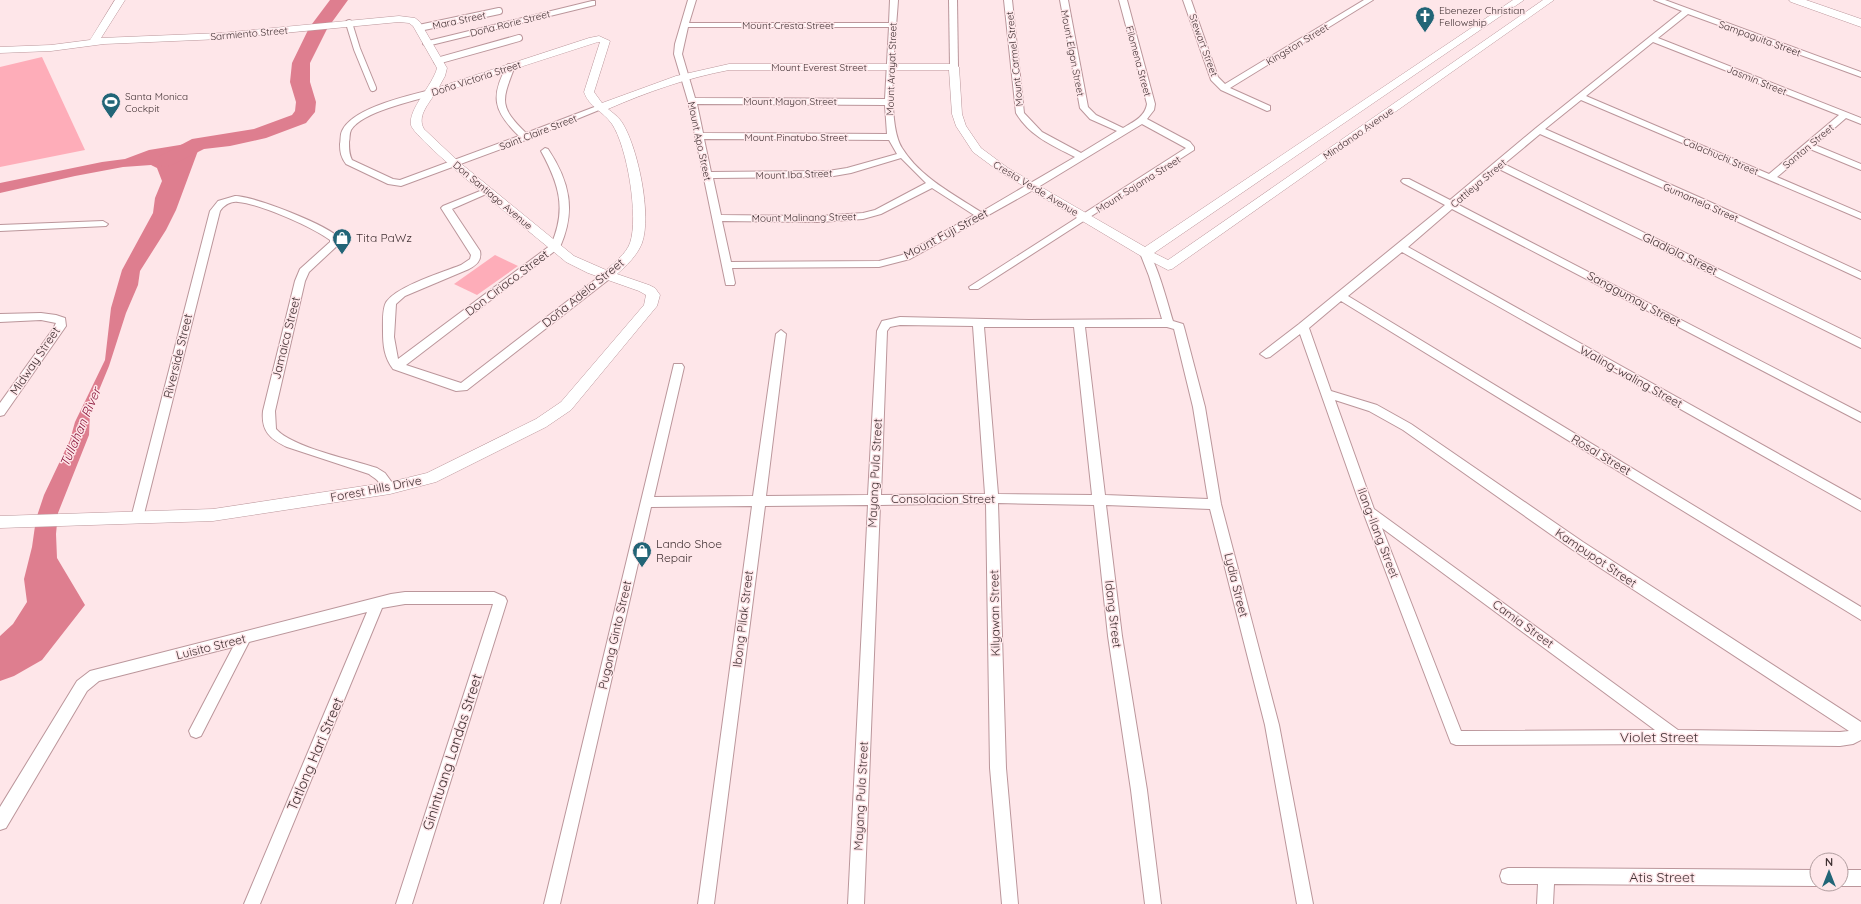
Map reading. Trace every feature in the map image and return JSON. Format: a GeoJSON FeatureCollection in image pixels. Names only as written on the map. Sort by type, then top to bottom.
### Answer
{"type":"FeatureCollection","features":[{"type":"Feature","properties":{"kind":"main road"},"geometry":{"type":"LineString","coordinates":[[1794,0],[1861,23]]}},
{"type":"Feature","properties":{"kind":"main road"},"geometry":{"type":"LineString","coordinates":[[1822,0],[1861,13]]}},
{"type":"Feature","properties":{"kind":"street"},"geometry":{"type":"LineString","coordinates":[[94,42],[120,0]]}},
{"type":"Feature","properties":{"kind":"street","name":"Mount Apo Street"},"geometry":{"type":"LineString","coordinates":[[692,0],[684,25],[678,54],[692,101],[730,283]]}},
{"type":"Feature","properties":{"kind":"street","name":"Mount Arayat Street"},"geometry":{"type":"LineString","coordinates":[[894,0],[889,102],[889,118],[893,137],[902,155],[932,184],[981,216]]}},
{"type":"Feature","properties":{"kind":"street","name":"Cresta Verde Avenue"},"geometry":{"type":"LineString","coordinates":[[953,0],[954,67],[957,114],[961,126],[969,139],[978,150],[990,160],[1168,266]]}},
{"type":"Feature","properties":{"kind":"street","name":"Mount Carmel Street"},"geometry":{"type":"LineString","coordinates":[[1008,0],[1020,113],[1029,127],[1036,133],[1081,157]]}},
{"type":"Feature","properties":{"kind":"street","name":"Mount Elgon Street"},"geometry":{"type":"LineString","coordinates":[[1064,0],[1084,108],[1093,117],[1123,131]]}},
{"type":"Feature","properties":{"kind":"street","name":"Filomena Street"},"geometry":{"type":"LineString","coordinates":[[1123,0],[1151,104],[1150,110],[1142,120]]}},
{"type":"Feature","properties":{"kind":"street","name":"Stewart Street"},"geometry":{"type":"LineString","coordinates":[[1187,0],[1214,78],[1224,88]]}},
{"type":"Feature","properties":{"kind":"street","name":"Mindanao Avenue"},"geometry":{"type":"LineString","coordinates":[[1145,252],[1520,0]]}},
{"type":"Feature","properties":{"kind":"street","name":"Mindanao Avenue"},"geometry":{"type":"LineString","coordinates":[[1168,266],[1549,0]]}},
{"type":"Feature","properties":{"kind":"street","name":"Sampaguita Street"},"geometry":{"type":"LineString","coordinates":[[1658,0],[1861,75]]}},
{"type":"Feature","properties":{"kind":"street","name":"Kingston Street"},"geometry":{"type":"LineString","coordinates":[[1224,88],[1363,1]]}},
{"type":"Feature","properties":{"kind":"street","name":"Doña Rorie Street"},"geometry":{"type":"LineString","coordinates":[[427,44],[592,3]]}},
{"type":"Feature","properties":{"kind":"street","name":"Mara Street"},"geometry":{"type":"LineString","coordinates":[[419,28],[499,11]]}},
{"type":"Feature","properties":{"kind":"street","name":"Cattleya Street"},"geometry":{"type":"LineString","coordinates":[[1266,354],[1303,327],[1401,248],[1539,130],[1687,11]]}},
{"type":"Feature","properties":{"kind":"street","name":"Sarmiento Street"},"geometry":{"type":"LineString","coordinates":[[0,50],[51,48],[94,42],[221,36],[311,26],[409,19],[415,22],[419,28]]}},
{"type":"Feature","properties":{"kind":"street"},"geometry":{"type":"LineString","coordinates":[[349,23],[357,49],[373,88]]}},
{"type":"Feature","properties":{"kind":"street","name":"Mount Cresta Street"},"geometry":{"type":"LineString","coordinates":[[684,25],[892,25]]}},
{"type":"Feature","properties":{"kind":"street"},"geometry":{"type":"LineString","coordinates":[[419,28],[442,68],[442,72],[430,93]]}},
{"type":"Feature","properties":{"kind":"street"},"geometry":{"type":"LineString","coordinates":[[437,61],[519,38]]}},
{"type":"Feature","properties":{"kind":"street","name":"Jasmin Street"},"geometry":{"type":"LineString","coordinates":[[1653,38],[1861,121]]}},
{"type":"Feature","properties":{"kind":"street","name":"Doña Victoria Street"},"geometry":{"type":"LineString","coordinates":[[391,182],[349,162],[345,157],[344,149],[347,130],[353,122],[365,114],[592,40],[602,40]]}},
{"type":"Feature","properties":{"kind":"street","name":"Doña Adela Street"},"geometry":{"type":"LineString","coordinates":[[397,366],[456,387],[463,387],[608,275],[631,252],[636,243],[640,222],[632,165],[622,132],[610,115],[591,100],[589,92],[605,45],[605,41],[602,40]]}},
{"type":"Feature","properties":{"kind":"street"},"geometry":{"type":"LineString","coordinates":[[511,66],[501,93],[500,109],[508,121],[525,137]]}},
{"type":"Feature","properties":{"kind":"street","name":"Mount Everest Street"},"geometry":{"type":"LineString","coordinates":[[686,77],[730,67],[954,67]]}},
{"type":"Feature","properties":{"kind":"street","name":"Saint Claire Street"},"geometry":{"type":"LineString","coordinates":[[391,182],[401,183],[410,181],[653,87],[686,77]]}},
{"type":"Feature","properties":{"kind":"street"},"geometry":{"type":"LineString","coordinates":[[1224,88],[1268,108]]}},
{"type":"Feature","properties":{"kind":"street","name":"Don Santiago Avenue"},"geometry":{"type":"LineString","coordinates":[[430,93],[417,114],[416,125],[424,136],[455,164],[555,247],[580,265],[608,275]]}},
{"type":"Feature","properties":{"kind":"street","name":"Calachuchi Street"},"geometry":{"type":"LineString","coordinates":[[1580,97],[1861,216]]}},
{"type":"Feature","properties":{"kind":"street","name":"Mount Mayon Street"},"geometry":{"type":"LineString","coordinates":[[692,101],[889,102]]}},
{"type":"Feature","properties":{"kind":"street","name":"Santan Street"},"geometry":{"type":"LineString","coordinates":[[1771,177],[1810,146],[1845,115]]}},
{"type":"Feature","properties":{"kind":"street","name":"Mount Fuji Street"},"geometry":{"type":"LineString","coordinates":[[727,265],[879,264],[906,257],[981,216],[1142,120]]}},
{"type":"Feature","properties":{"kind":"street","name":"Mount Sajama Street"},"geometry":{"type":"LineString","coordinates":[[974,287],[1190,150],[1190,147],[1187,144],[1142,120]]}},
{"type":"Feature","properties":{"kind":"street","name":"Gumamela Street"},"geometry":{"type":"LineString","coordinates":[[1539,130],[1707,204],[1861,276]]}},
{"type":"Feature","properties":{"kind":"street","name":"Mount Pinatubo Street"},"geometry":{"type":"LineString","coordinates":[[699,136],[893,137]]}},
{"type":"Feature","properties":{"kind":"street"},"geometry":{"type":"LineString","coordinates":[[1810,146],[1861,167]]}},
{"type":"Feature","properties":{"kind":"street","name":"Don Ciriaco Street"},"geometry":{"type":"LineString","coordinates":[[397,366],[555,247],[560,238],[564,221],[565,201],[559,176],[545,151]]}},
{"type":"Feature","properties":{"kind":"street","name":"Mount Iba Street"},"geometry":{"type":"LineString","coordinates":[[708,175],[828,174],[848,171],[902,155]]}},
{"type":"Feature","properties":{"kind":"street","name":"Gladiola Street"},"geometry":{"type":"LineString","coordinates":[[1499,165],[1861,344]]}},
{"type":"Feature","properties":{"kind":"street","name":"Sanggumay Street"},"geometry":{"type":"LineString","coordinates":[[1406,181],[1861,418]]}},
{"type":"Feature","properties":{"kind":"street","name":"Mount Malinang Street"},"geometry":{"type":"LineString","coordinates":[[717,218],[820,219],[863,216],[878,212],[932,184]]}},
{"type":"Feature","properties":{"kind":"street"},"geometry":{"type":"LineString","coordinates":[[397,366],[392,362],[389,348],[391,303],[401,294],[465,267],[474,261],[476,258],[475,251],[446,208],[488,191]]}},
{"type":"Feature","properties":{"kind":"street","name":"Jamaica Street"},"geometry":{"type":"LineString","coordinates":[[229,200],[238,199],[253,202],[322,230],[335,239],[335,243],[304,270],[300,281],[269,411],[269,428],[273,434],[292,444],[373,471],[387,482],[390,488]]}},
{"type":"Feature","properties":{"kind":"street","name":"Riverside Street"},"geometry":{"type":"LineString","coordinates":[[136,518],[215,211],[222,203],[229,200]]}},
{"type":"Feature","properties":{"kind":"street"},"geometry":{"type":"LineString","coordinates":[[1202,214],[1226,226]]}},
{"type":"Feature","properties":{"kind":"street"},"geometry":{"type":"LineString","coordinates":[[0,228],[103,224]]}},
{"type":"Feature","properties":{"kind":"street"},"geometry":{"type":"LineString","coordinates":[[1180,229],[1203,242]]}},
{"type":"Feature","properties":{"kind":"street","name":"Waling-waling Street"},"geometry":{"type":"LineString","coordinates":[[1401,248],[1861,506]]}},
{"type":"Feature","properties":{"kind":"street"},"geometry":{"type":"LineString","coordinates":[[1145,252],[1154,276],[1168,324]]}},
{"type":"Feature","properties":{"kind":"street"},"geometry":{"type":"LineString","coordinates":[[1154,276],[1168,266]]}},
{"type":"Feature","properties":{"kind":"street","name":"Forest Hills Drive"},"geometry":{"type":"LineString","coordinates":[[0,522],[213,515],[390,488],[431,478],[541,422],[566,406],[585,385],[650,306],[652,301],[653,295],[650,291],[608,275]]}},
{"type":"Feature","properties":{"kind":"street","name":"Rosal Street"},"geometry":{"type":"LineString","coordinates":[[1340,296],[1861,614]]}},
{"type":"Feature","properties":{"kind":"street","name":"Midway Street"},"geometry":{"type":"LineString","coordinates":[[0,318],[46,317],[57,318],[61,321],[61,326],[57,332],[0,411]]}},
{"type":"Feature","properties":{"kind":"street","name":"Mayang Pula Street"},"geometry":{"type":"LineString","coordinates":[[856,904],[873,500],[882,331],[886,324],[900,321],[1168,324]]}},
{"type":"Feature","properties":{"kind":"street","name":"Kilyawan Street"},"geometry":{"type":"LineString","coordinates":[[978,323],[992,499],[998,768],[1010,904]]}},
{"type":"Feature","properties":{"kind":"street","name":"Idang Street"},"geometry":{"type":"LineString","coordinates":[[1079,324],[1090,408],[1115,636],[1139,790],[1153,904]]}},
{"type":"Feature","properties":{"kind":"street","name":"Lydia Street"},"geometry":{"type":"LineString","coordinates":[[1168,324],[1174,324],[1181,330],[1199,407],[1215,504],[1272,725],[1305,904]]}},
{"type":"Feature","properties":{"kind":"street","name":"Ilang-Ilang Street"},"geometry":{"type":"LineString","coordinates":[[1303,327],[1369,512],[1456,738]]}},
{"type":"Feature","properties":{"kind":"street","name":"Ibong Pilak Street"},"geometry":{"type":"LineString","coordinates":[[706,904],[781,334]]}},
{"type":"Feature","properties":{"kind":"street","name":"Pugong Ginto Street"},"geometry":{"type":"LineString","coordinates":[[552,904],[678,367]]}},
{"type":"Feature","properties":{"kind":"street","name":"Kampupot Street"},"geometry":{"type":"LineString","coordinates":[[1328,394],[1373,408],[1407,427],[1578,546],[1861,731]]}},
{"type":"Feature","properties":{"kind":"street","name":"Consolacion Street"},"geometry":{"type":"LineString","coordinates":[[646,502],[992,499],[1099,500],[1215,504]]}},
{"type":"Feature","properties":{"kind":"street","name":"Camia Street"},"geometry":{"type":"LineString","coordinates":[[1369,512],[1676,737]]}},
{"type":"Feature","properties":{"kind":"street","name":"Luisito Street"},"geometry":{"type":"LineString","coordinates":[[0,822],[82,686],[95,676],[405,598],[494,598],[500,601]]}},
{"type":"Feature","properties":{"kind":"street","name":"Ginintuang Landas Street"},"geometry":{"type":"LineString","coordinates":[[404,904],[500,601]]}},
{"type":"Feature","properties":{"kind":"street","name":"Tatlong Hari Street"},"geometry":{"type":"LineString","coordinates":[[252,904],[377,604]]}},
{"type":"Feature","properties":{"kind":"street"},"geometry":{"type":"LineString","coordinates":[[196,731],[244,639]]}},
{"type":"Feature","properties":{"kind":"street","name":"Violet Street"},"geometry":{"type":"LineString","coordinates":[[1456,738],[1676,737],[1840,739],[1853,737],[1861,731]]}},
{"type":"Feature","properties":{"kind":"street","name":"Atis Street"},"geometry":{"type":"LineString","coordinates":[[1508,876],[1809,878]]}},
{"type":"Feature","properties":{"kind":"street"},"geometry":{"type":"LineString","coordinates":[[1545,904],[1546,876]]}},
{"type":"Feature","properties":{"kind":"street"},"geometry":{"type":"LineString","coordinates":[[1849,878],[1861,878]]}},
{"type":"Feature","properties":{"kind":"shaded area"},"geometry":{"type":"Polygon","coordinates":[[[42,57],[85,150],[0,167],[0,67],[42,57]]]}},
{"type":"Feature","properties":{"kind":"shaded area"},"geometry":{"type":"Polygon","coordinates":[[[495,255],[518,266],[477,295],[454,284],[495,255]]]}},
{"type":"Feature","properties":{"kind":"water"},"geometry":{"type":"Polygon","coordinates":[[[199,143],[199,148],[176,210],[166,230],[140,271],[138,285],[126,313],[109,366],[90,412],[89,435],[58,513],[56,534],[57,558],[85,605],[42,660],[14,676],[0,681],[0,636],[13,624],[27,602],[24,579],[32,547],[36,519],[44,495],[70,440],[75,422],[105,360],[111,308],[122,270],[153,213],[155,198],[162,181],[157,168],[151,165],[123,167],[0,193],[0,183],[102,162],[125,159],[149,150],[199,143]]]}},
{"type":"Feature","properties":{"kind":"waterway","name":"Tullahan River"},"geometry":{"type":"LineString","coordinates":[[165,161],[199,143],[230,140],[259,134],[299,119],[305,112],[306,102],[300,82],[301,63],[318,28],[339,0]]}},
{"type":"Feature","properties":{"kind":"place","name":"Ebenezer Christian Fellowship"},"geometry":{"type":"Point","coordinates":[1425,33]}},
{"type":"Feature","properties":{"kind":"place","name":"Santa Monica Cockpit"},"geometry":{"type":"Point","coordinates":[111,119]}},
{"type":"Feature","properties":{"kind":"place","name":"Tita PaWz"},"geometry":{"type":"Point","coordinates":[342,255]}},
{"type":"Feature","properties":{"kind":"place","name":"Lando Shoe Repair"},"geometry":{"type":"Point","coordinates":[642,568]}}]}
